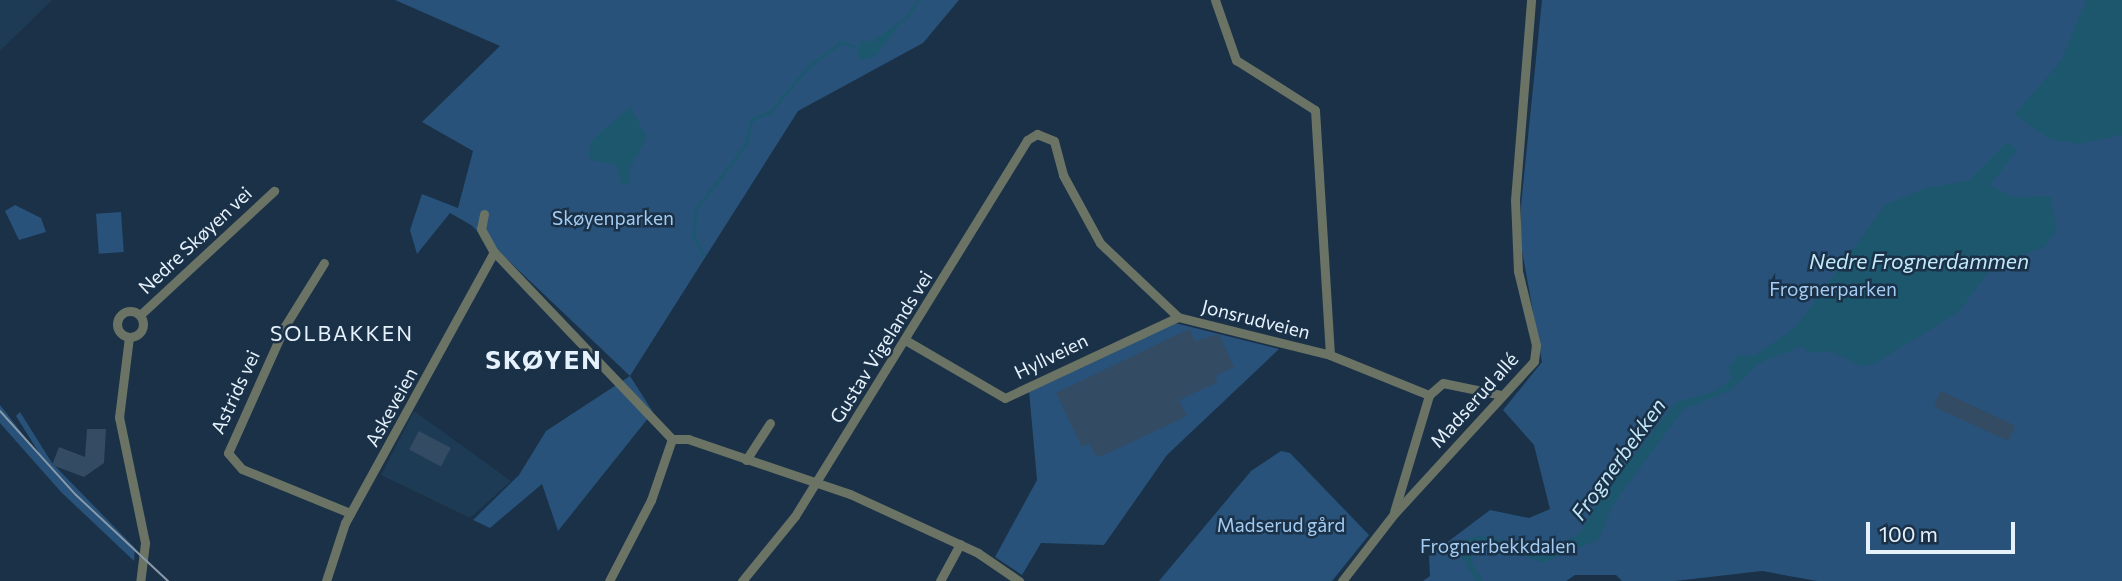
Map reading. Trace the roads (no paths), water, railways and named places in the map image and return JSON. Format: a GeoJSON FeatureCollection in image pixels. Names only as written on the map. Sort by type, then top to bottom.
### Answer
{"type":"FeatureCollection","features":[{"type":"Feature","properties":{"kind":"street"},"geometry":{"type":"LineString","coordinates":[[1215,0],[1236,60],[1249,74],[1315,110],[1330,355]]}},
{"type":"Feature","properties":{"kind":"street","name":"Madserud allé"},"geometry":{"type":"LineString","coordinates":[[1342,581],[1394,514],[1535,355],[1518,271],[1515,200],[1531,0]]}},
{"type":"Feature","properties":{"kind":"street","name":"Jonsrudveien"},"geometry":{"type":"LineString","coordinates":[[1045,134],[1054,141],[1063,175],[1101,243],[1178,317],[1330,355],[1429,395]]}},
{"type":"Feature","properties":{"kind":"street","name":"Gustav Vigelands vei"},"geometry":{"type":"LineString","coordinates":[[742,581],[817,483],[907,341],[1027,140],[1045,134]]}},
{"type":"Feature","properties":{"kind":"street","name":"Nedre Skøyen vei"},"geometry":{"type":"LineString","coordinates":[[140,315],[274,191]]}},
{"type":"Feature","properties":{"kind":"street"},"geometry":{"type":"LineString","coordinates":[[484,214],[481,229],[494,252],[672,439],[688,439],[817,483],[960,544],[1019,581]]}},
{"type":"Feature","properties":{"kind":"street","name":"Askeveien"},"geometry":{"type":"LineString","coordinates":[[326,581],[350,513],[494,252]]}},
{"type":"Feature","properties":{"kind":"street","name":"Astrids vei"},"geometry":{"type":"LineString","coordinates":[[324,263],[285,326],[228,453],[242,470],[350,513]]}},
{"type":"Feature","properties":{"kind":"street"},"geometry":{"type":"LineString","coordinates":[[130,311],[140,315],[143,328],[129,337],[120,333],[118,318],[130,311]]}},
{"type":"Feature","properties":{"kind":"street","name":"Hyllveien"},"geometry":{"type":"LineString","coordinates":[[907,341],[1005,398],[1178,317]]}},
{"type":"Feature","properties":{"kind":"street"},"geometry":{"type":"LineString","coordinates":[[129,337],[119,417],[143,533],[140,581]]}},
{"type":"Feature","properties":{"kind":"street"},"geometry":{"type":"LineString","coordinates":[[1394,514],[1429,395],[1443,383],[1501,395]]}},
{"type":"Feature","properties":{"kind":"street"},"geometry":{"type":"LineString","coordinates":[[746,460],[770,423]]}},
{"type":"Feature","properties":{"kind":"street"},"geometry":{"type":"LineString","coordinates":[[609,581],[651,500],[672,439]]}},
{"type":"Feature","properties":{"kind":"street"},"geometry":{"type":"LineString","coordinates":[[940,581],[960,544]]}},
{"type":"Feature","properties":{"kind":"water"},"geometry":{"type":"Polygon","coordinates":[[[2086,0],[2122,0],[2122,135],[2079,144],[2050,139],[2014,115],[2061,61],[2086,0]]]}},
{"type":"Feature","properties":{"kind":"water"},"geometry":{"type":"Polygon","coordinates":[[[903,19],[876,56],[863,60],[856,53],[862,40],[872,42],[903,19]]]}},
{"type":"Feature","properties":{"kind":"water"},"geometry":{"type":"Polygon","coordinates":[[[630,107],[647,137],[629,170],[631,183],[622,186],[615,164],[591,160],[588,153],[592,140],[630,107]]]}},
{"type":"Feature","properties":{"kind":"water","name":"Nedre Frognerdammen"},"geometry":{"type":"Polygon","coordinates":[[[2007,142],[2018,149],[1990,185],[2013,197],[2050,196],[2057,229],[2045,247],[1994,264],[1959,312],[1874,364],[1862,366],[1831,351],[1808,353],[1802,346],[1759,363],[1731,390],[1683,410],[1614,503],[1598,540],[1542,563],[1502,545],[1473,545],[1472,563],[1483,581],[1476,581],[1462,557],[1463,540],[1480,536],[1514,542],[1538,556],[1580,533],[1604,493],[1676,402],[1713,392],[1731,379],[1728,368],[1738,355],[1754,356],[1795,328],[1885,205],[1929,187],[1968,181],[2007,142]]]}},
{"type":"Feature","properties":{"kind":"waterway"},"geometry":{"type":"LineString","coordinates":[[904,21],[918,0]]}},
{"type":"Feature","properties":{"kind":"waterway"},"geometry":{"type":"LineString","coordinates":[[704,256],[693,235],[696,209],[746,144],[751,120],[771,111],[808,67],[841,42],[854,46]]}},
{"type":"Feature","properties":{"kind":"tram line"},"geometry":{"type":"LineString","coordinates":[[0,411],[76,495],[168,581]]}},
{"type":"Feature","properties":{"kind":"district","name":"SOLBAKKEN"},"geometry":{"type":"Point","coordinates":[342,333]}},
{"type":"Feature","properties":{"kind":"district","name":"SKØYEN"},"geometry":{"type":"Point","coordinates":[544,359]}},
{"type":"Feature","properties":{"kind":"park label","name":"Skøyenparken"},"geometry":{"type":"Point","coordinates":[613,218]}},
{"type":"Feature","properties":{"kind":"park label","name":"Frognerparken"},"geometry":{"type":"Point","coordinates":[1833,289]}},
{"type":"Feature","properties":{"kind":"park label","name":"Madserud gård"},"geometry":{"type":"Point","coordinates":[1281,525]}},
{"type":"Feature","properties":{"kind":"park label","name":"Frognerbekkdalen"},"geometry":{"type":"Point","coordinates":[1498,546]}},
{"type":"Feature","properties":{"kind":"water label","name":"Frognerbekken"},"geometry":{"type":"Point","coordinates":[1618,459]}}]}
